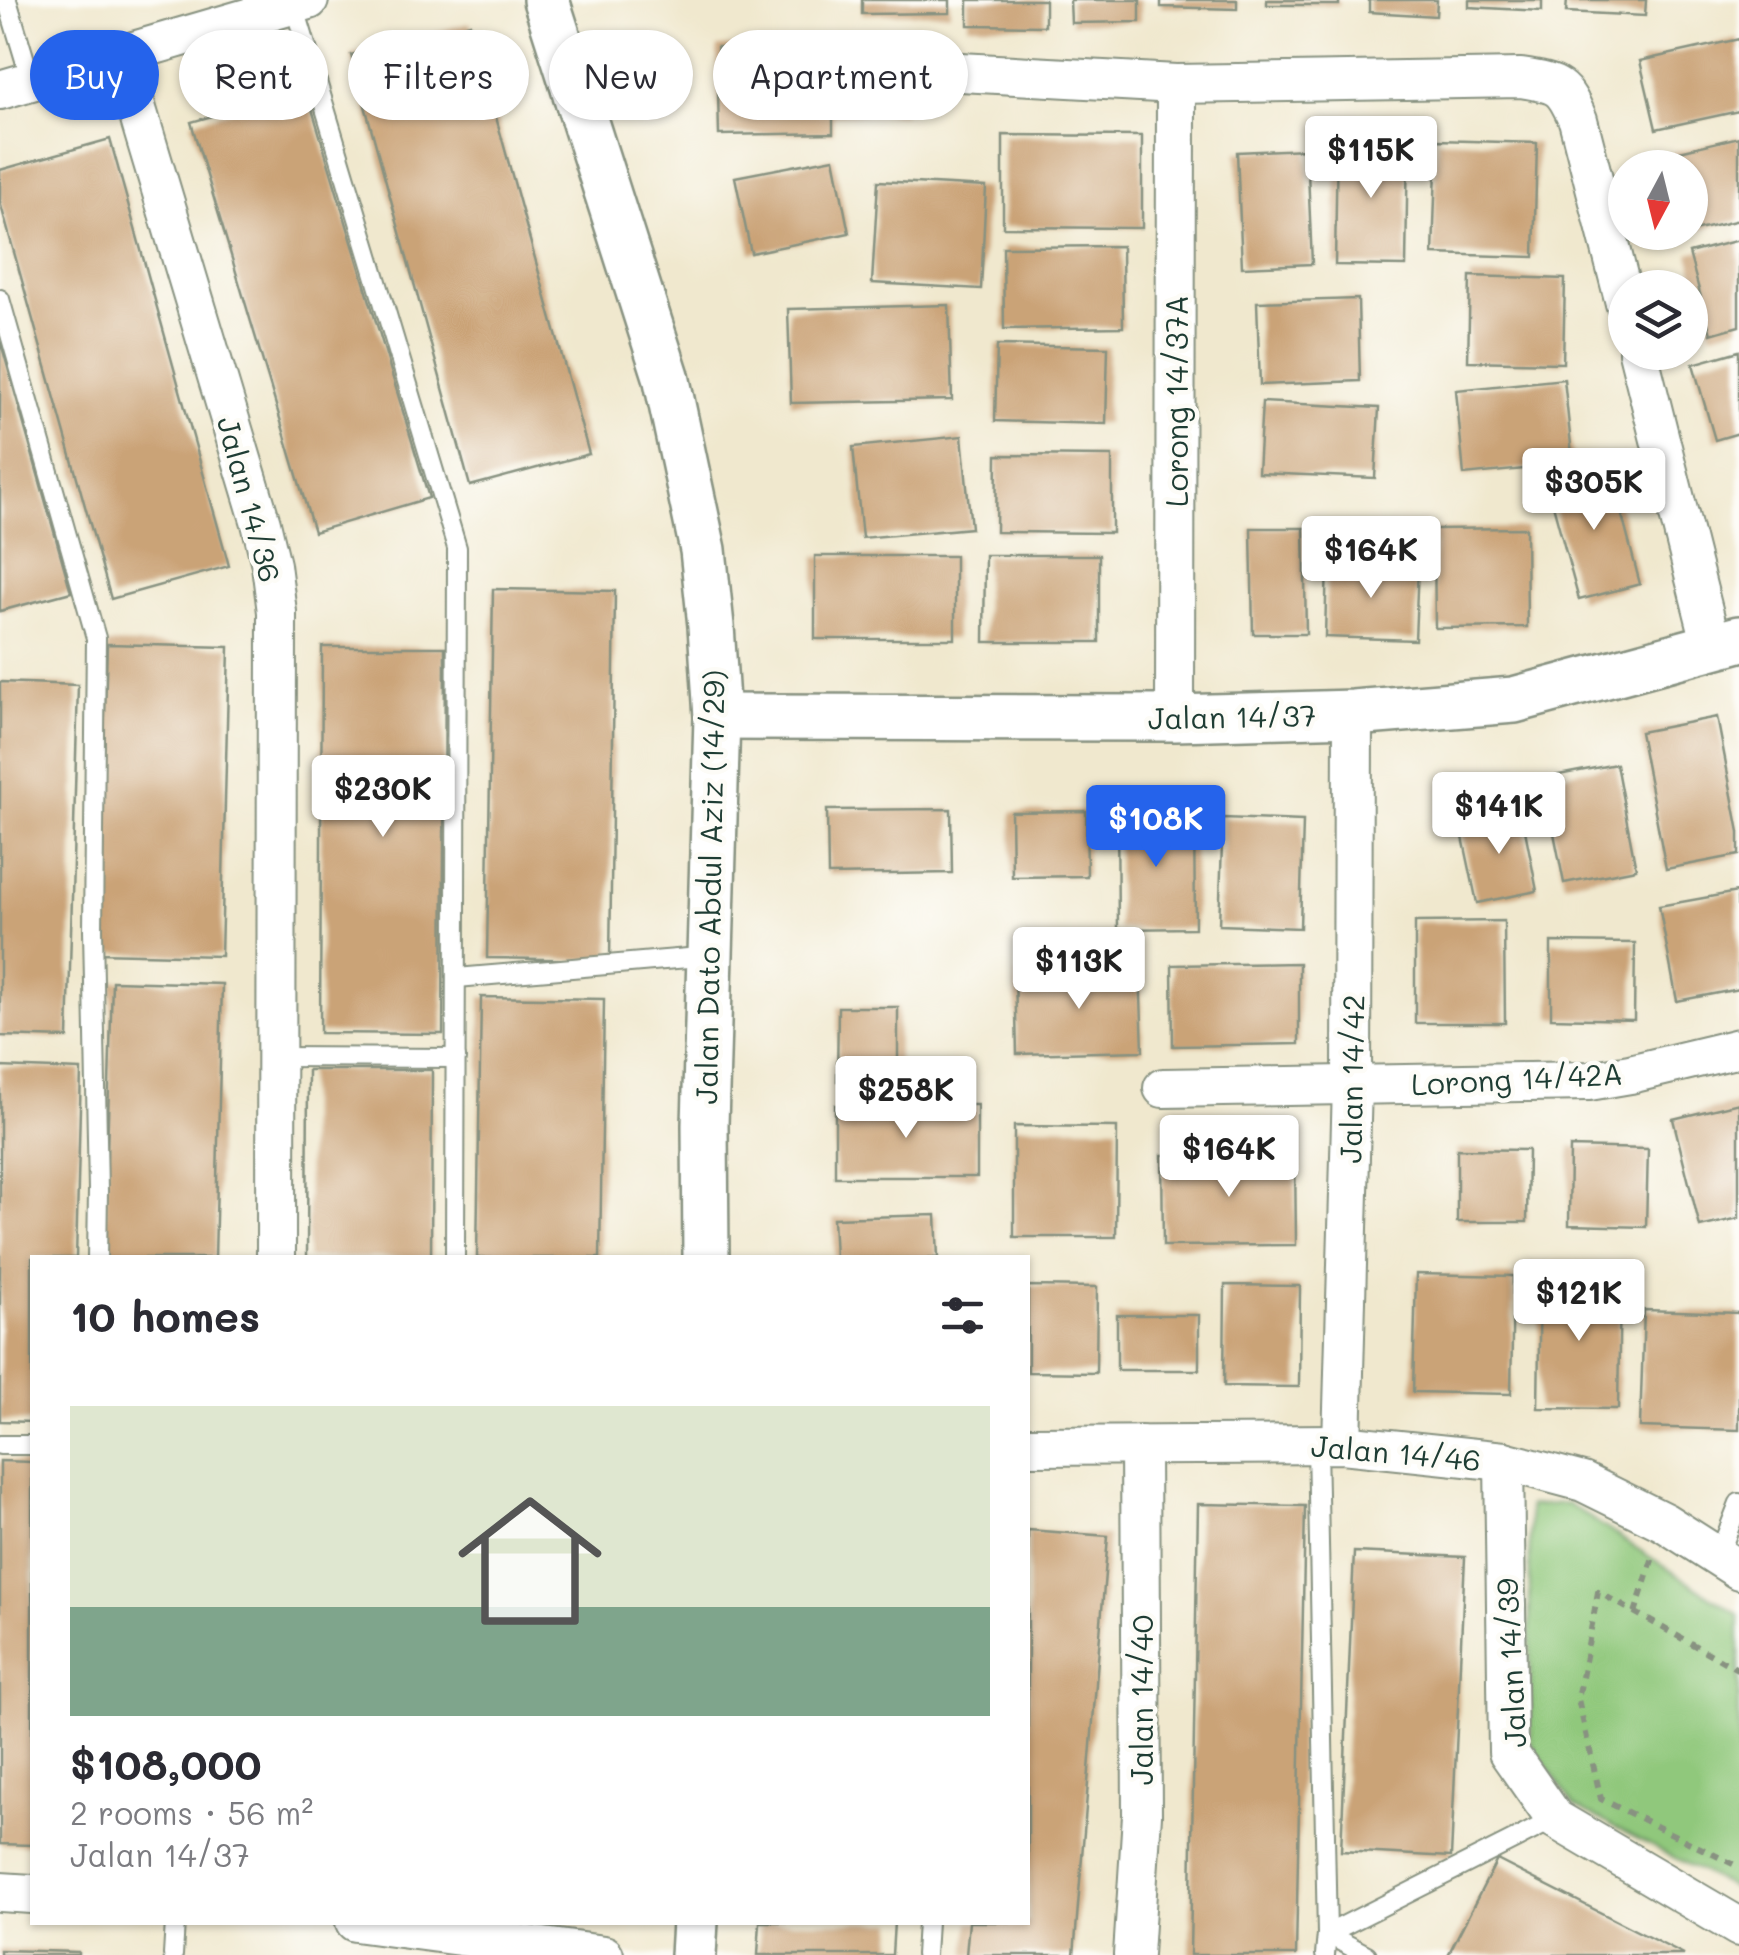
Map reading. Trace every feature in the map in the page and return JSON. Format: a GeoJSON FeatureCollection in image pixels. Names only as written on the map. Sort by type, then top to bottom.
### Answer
{"type":"FeatureCollection","features":[{"type":"Feature","properties":{"kind":"street","name":"Jalan Dato Abdul Aziz (14/29)"},"geometry":{"type":"LineString","coordinates":[[546,0],[666,376],[703,550],[717,717],[705,1125],[706,1255]]}},
{"type":"Feature","properties":{"kind":"street"},"geometry":{"type":"LineString","coordinates":[[159,45],[302,3]]}},
{"type":"Feature","properties":{"kind":"street"},"geometry":{"type":"LineString","coordinates":[[968,73],[1176,84],[1521,78],[1543,81],[1559,87],[1568,96],[1578,120],[1617,270]]}},
{"type":"Feature","properties":{"kind":"street","name":"Lorong 14/37A"},"geometry":{"type":"LineString","coordinates":[[1175,718],[1176,84]]}},
{"type":"Feature","properties":{"kind":"street","name":"Jalan 14/36"},"geometry":{"type":"LineString","coordinates":[[139,120],[272,564],[277,612],[276,1255]]}},
{"type":"Feature","properties":{"kind":"street"},"geometry":{"type":"LineString","coordinates":[[1643,370],[1726,643]]}},
{"type":"Feature","properties":{"kind":"street","name":"Jalan 14/37"},"geometry":{"type":"LineString","coordinates":[[717,717],[1175,718],[1353,713],[1514,700],[1726,643]]}},
{"type":"Feature","properties":{"kind":"street","name":"Jalan 14/42"},"geometry":{"type":"LineString","coordinates":[[1329,1444],[1352,1085],[1353,713]]}},
{"type":"Feature","properties":{"kind":"street","name":"Lorong 14/42A"},"geometry":{"type":"LineString","coordinates":[[1163,1088],[1589,1081],[1739,1048]]}},
{"type":"Feature","properties":{"kind":"street","name":"Jalan 14/46"},"geometry":{"type":"LineString","coordinates":[[1030,1446],[1329,1444],[1504,1461],[1583,1482],[1664,1522],[1729,1564]]}},
{"type":"Feature","properties":{"kind":"street","name":"Jalan 14/40"},"geometry":{"type":"LineString","coordinates":[[1134,1955],[1142,1815],[1140,1445]]}},
{"type":"Feature","properties":{"kind":"street","name":"Jalan 14/39"},"geometry":{"type":"LineString","coordinates":[[1504,1461],[1508,1752],[1555,1818],[1739,1927]]}},
{"type":"Feature","properties":{"kind":"street"},"geometry":{"type":"LineString","coordinates":[[0,1892],[30,1894]]}},
{"type":"Feature","properties":{"kind":"street"},"geometry":{"type":"LineString","coordinates":[[397,1925],[453,1929],[604,1955]]}},
{"type":"Feature","properties":{"kind":"street"},"geometry":{"type":"LineString","coordinates":[[693,1955],[694,1925]]}},
{"type":"Feature","properties":{"kind":"lane"},"geometry":{"type":"LineString","coordinates":[[7,0],[16,85]]}},
{"type":"Feature","properties":{"kind":"lane"},"geometry":{"type":"LineString","coordinates":[[302,3],[457,548],[456,1255]]}},
{"type":"Feature","properties":{"kind":"lane"},"geometry":{"type":"LineString","coordinates":[[0,298],[96,638],[93,930],[97,1255]]}},
{"type":"Feature","properties":{"kind":"lane"},"geometry":{"type":"LineString","coordinates":[[457,978],[711,956]]}},
{"type":"Feature","properties":{"kind":"lane"},"geometry":{"type":"LineString","coordinates":[[277,1057],[456,1058]]}},
{"type":"Feature","properties":{"kind":"lane"},"geometry":{"type":"LineString","coordinates":[[1324,1955],[1329,1444]]}},
{"type":"Feature","properties":{"kind":"lane"},"geometry":{"type":"LineString","coordinates":[[0,1445],[30,1446]]}},
{"type":"Feature","properties":{"kind":"lane"},"geometry":{"type":"LineString","coordinates":[[1729,1564],[1739,1503]]}},
{"type":"Feature","properties":{"kind":"lane"},"geometry":{"type":"LineString","coordinates":[[1326,1934],[1555,1818]]}},
{"type":"Feature","properties":{"kind":"lane"},"geometry":{"type":"LineString","coordinates":[[172,1955],[175,1925]]}},
{"type":"Feature","properties":{"kind":"lane"},"geometry":{"type":"LineString","coordinates":[[925,1955],[927,1925]]}},
{"type":"Feature","properties":{"kind":"lane"},"geometry":{"type":"LineString","coordinates":[[1326,1934],[1367,1955]]}},
{"type":"Feature","properties":{"kind":"path"},"geometry":{"type":"LineString","coordinates":[[1635,1613],[1664,1522]]}},
{"type":"Feature","properties":{"kind":"path"},"geometry":{"type":"LineString","coordinates":[[1739,1670],[1598,1592],[1578,1699],[1601,1800],[1739,1866]]}},
{"type":"Feature","properties":{"kind":"green space"},"geometry":{"type":"Polygon","coordinates":[[[1567,1503],[1739,1615],[1739,1891],[1574,1806],[1531,1743],[1529,1506],[1567,1503]]]}},
{"type":"Feature","properties":{"kind":"building"},"geometry":{"type":"Polygon","coordinates":[[[862,0],[950,0],[950,13],[862,14],[862,0]]]}},
{"type":"Feature","properties":{"kind":"building"},"geometry":{"type":"Polygon","coordinates":[[[968,0],[1045,0],[1045,26],[968,25],[968,0]]]}},
{"type":"Feature","properties":{"kind":"building"},"geometry":{"type":"Polygon","coordinates":[[[1070,0],[1140,0],[1140,22],[1071,23],[1070,0]]]}},
{"type":"Feature","properties":{"kind":"building"},"geometry":{"type":"Polygon","coordinates":[[[1161,0],[1237,0],[1237,9],[1161,7],[1161,0]]]}},
{"type":"Feature","properties":{"kind":"building"},"geometry":{"type":"Polygon","coordinates":[[[1267,0],[1339,0],[1339,5],[1267,5],[1267,0]]]}},
{"type":"Feature","properties":{"kind":"building"},"geometry":{"type":"Polygon","coordinates":[[[1369,0],[1437,0],[1436,16],[1369,12],[1369,0]]]}},
{"type":"Feature","properties":{"kind":"building"},"geometry":{"type":"Polygon","coordinates":[[[1469,0],[1542,0],[1542,11],[1469,7],[1469,0]]]}},
{"type":"Feature","properties":{"kind":"building"},"geometry":{"type":"Polygon","coordinates":[[[1567,0],[1646,0],[1645,16],[1566,12],[1567,0]]]}},
{"type":"Feature","properties":{"kind":"building"},"geometry":{"type":"Polygon","coordinates":[[[470,23],[472,30],[444,30],[470,23]]]}},
{"type":"Feature","properties":{"kind":"building"},"geometry":{"type":"Polygon","coordinates":[[[1739,39],[1739,111],[1656,129],[1640,61],[1739,39]]]}},
{"type":"Feature","properties":{"kind":"building"},"geometry":{"type":"Polygon","coordinates":[[[315,120],[429,498],[314,532],[191,122],[315,120]]]}},
{"type":"Feature","properties":{"kind":"building"},"geometry":{"type":"Polygon","coordinates":[[[369,120],[497,120],[589,454],[470,486],[369,120]]]}},
{"type":"Feature","properties":{"kind":"building"},"geometry":{"type":"Polygon","coordinates":[[[719,120],[833,120],[833,133],[719,135],[719,120]]]}},
{"type":"Feature","properties":{"kind":"building"},"geometry":{"type":"Polygon","coordinates":[[[1003,135],[1142,136],[1142,228],[1003,227],[1003,135]]]}},
{"type":"Feature","properties":{"kind":"building"},"geometry":{"type":"Polygon","coordinates":[[[1337,136],[1408,137],[1406,266],[1335,265],[1337,136]]]}},
{"type":"Feature","properties":{"kind":"building"},"geometry":{"type":"Polygon","coordinates":[[[1739,137],[1739,220],[1708,228],[1708,150],[1684,150],[1739,137]]]}},
{"type":"Feature","properties":{"kind":"building"},"geometry":{"type":"Polygon","coordinates":[[[110,139],[229,566],[111,599],[0,202],[0,170],[110,139]]]}},
{"type":"Feature","properties":{"kind":"building"},"geometry":{"type":"Polygon","coordinates":[[[1437,140],[1537,143],[1534,257],[1433,254],[1437,140]]]}},
{"type":"Feature","properties":{"kind":"building"},"geometry":{"type":"Polygon","coordinates":[[[1307,149],[1312,264],[1242,267],[1237,152],[1307,149]]]}},
{"type":"Feature","properties":{"kind":"building"},"geometry":{"type":"Polygon","coordinates":[[[834,158],[849,233],[751,253],[735,177],[834,158]]]}},
{"type":"Feature","properties":{"kind":"building"},"geometry":{"type":"Polygon","coordinates":[[[878,181],[986,187],[981,289],[872,283],[878,181]]]}},
{"type":"Feature","properties":{"kind":"building"},"geometry":{"type":"Polygon","coordinates":[[[1739,240],[1739,326],[1711,334],[1708,270],[1694,270],[1689,253],[1739,240]]]}},
{"type":"Feature","properties":{"kind":"building"},"geometry":{"type":"Polygon","coordinates":[[[1122,246],[1123,327],[1004,329],[1003,247],[1122,246]]]}},
{"type":"Feature","properties":{"kind":"building"},"geometry":{"type":"Polygon","coordinates":[[[1470,276],[1565,279],[1563,363],[1468,361],[1470,276]]]}},
{"type":"Feature","properties":{"kind":"building"},"geometry":{"type":"Polygon","coordinates":[[[1358,299],[1360,381],[1260,385],[1257,302],[1358,299]]]}},
{"type":"Feature","properties":{"kind":"building"},"geometry":{"type":"Polygon","coordinates":[[[949,305],[952,400],[791,403],[788,309],[949,305]]]}},
{"type":"Feature","properties":{"kind":"building"},"geometry":{"type":"Polygon","coordinates":[[[0,344],[71,592],[0,611],[0,344]]]}},
{"type":"Feature","properties":{"kind":"building"},"geometry":{"type":"Polygon","coordinates":[[[997,345],[1108,347],[1106,424],[995,421],[997,345]]]}},
{"type":"Feature","properties":{"kind":"building"},"geometry":{"type":"Polygon","coordinates":[[[1739,351],[1739,433],[1715,440],[1695,370],[1708,370],[1708,360],[1739,351]]]}},
{"type":"Feature","properties":{"kind":"building"},"geometry":{"type":"Polygon","coordinates":[[[1564,379],[1573,464],[1464,475],[1456,390],[1564,379]]]}},
{"type":"Feature","properties":{"kind":"building"},"geometry":{"type":"Polygon","coordinates":[[[1262,402],[1379,408],[1375,478],[1258,473],[1262,402]]]}},
{"type":"Feature","properties":{"kind":"building"},"geometry":{"type":"Polygon","coordinates":[[[962,436],[971,528],[862,538],[853,447],[962,436]]]}},
{"type":"Feature","properties":{"kind":"building"},"geometry":{"type":"Polygon","coordinates":[[[997,455],[1112,456],[1112,533],[996,532],[997,455]]]}},
{"type":"Feature","properties":{"kind":"building"},"geometry":{"type":"Polygon","coordinates":[[[1609,466],[1640,584],[1579,600],[1547,483],[1609,466]]]}},
{"type":"Feature","properties":{"kind":"building"},"geometry":{"type":"Polygon","coordinates":[[[1251,528],[1304,528],[1306,634],[1253,634],[1251,528]]]}},
{"type":"Feature","properties":{"kind":"building"},"geometry":{"type":"Polygon","coordinates":[[[1526,528],[1527,627],[1435,628],[1434,529],[1526,528]]]}},
{"type":"Feature","properties":{"kind":"building"},"geometry":{"type":"Polygon","coordinates":[[[985,555],[1099,555],[1099,642],[984,642],[985,555]]]}},
{"type":"Feature","properties":{"kind":"building"},"geometry":{"type":"Polygon","coordinates":[[[815,556],[955,556],[955,639],[815,639],[815,556]]]}},
{"type":"Feature","properties":{"kind":"building"},"geometry":{"type":"Polygon","coordinates":[[[1327,561],[1418,565],[1415,640],[1325,637],[1327,561]]]}},
{"type":"Feature","properties":{"kind":"building"},"geometry":{"type":"Polygon","coordinates":[[[493,589],[615,591],[610,960],[487,958],[493,589]]]}},
{"type":"Feature","properties":{"kind":"building"},"geometry":{"type":"Polygon","coordinates":[[[107,644],[229,647],[221,956],[98,953],[107,644]]]}},
{"type":"Feature","properties":{"kind":"building"},"geometry":{"type":"Polygon","coordinates":[[[322,647],[445,647],[443,1034],[320,1033],[322,647]]]}},
{"type":"Feature","properties":{"kind":"building"},"geometry":{"type":"Polygon","coordinates":[[[0,682],[78,685],[68,1038],[0,1036],[0,682]]]}},
{"type":"Feature","properties":{"kind":"building"},"geometry":{"type":"Polygon","coordinates":[[[1717,717],[1739,832],[1739,855],[1666,869],[1640,732],[1717,717]]]}},
{"type":"Feature","properties":{"kind":"building"},"geometry":{"type":"Polygon","coordinates":[[[1616,764],[1636,869],[1564,883],[1543,778],[1616,764]]]}},
{"type":"Feature","properties":{"kind":"building"},"geometry":{"type":"Polygon","coordinates":[[[951,809],[952,873],[828,875],[827,810],[951,809]]]}},
{"type":"Feature","properties":{"kind":"building"},"geometry":{"type":"Polygon","coordinates":[[[1521,810],[1537,891],[1477,903],[1460,823],[1521,810]]]}},
{"type":"Feature","properties":{"kind":"building"},"geometry":{"type":"Polygon","coordinates":[[[1086,811],[1087,876],[1012,877],[1011,812],[1086,811]]]}},
{"type":"Feature","properties":{"kind":"building"},"geometry":{"type":"Polygon","coordinates":[[[1194,811],[1195,928],[1118,929],[1117,812],[1194,811]]]}},
{"type":"Feature","properties":{"kind":"building"},"geometry":{"type":"Polygon","coordinates":[[[1223,818],[1303,821],[1300,928],[1219,925],[1223,818]]]}},
{"type":"Feature","properties":{"kind":"building"},"geometry":{"type":"Polygon","coordinates":[[[1737,892],[1739,989],[1677,1001],[1659,906],[1737,892]]]}},
{"type":"Feature","properties":{"kind":"building"},"geometry":{"type":"Polygon","coordinates":[[[1504,921],[1505,1023],[1415,1023],[1415,922],[1504,921]]]}},
{"type":"Feature","properties":{"kind":"building"},"geometry":{"type":"Polygon","coordinates":[[[1551,942],[1635,943],[1634,1020],[1551,1018],[1551,942]]]}},
{"type":"Feature","properties":{"kind":"building"},"geometry":{"type":"Polygon","coordinates":[[[1299,963],[1299,1044],[1173,1046],[1172,965],[1299,963]]]}},
{"type":"Feature","properties":{"kind":"building"},"geometry":{"type":"Polygon","coordinates":[[[1140,969],[1143,1051],[1017,1054],[1015,973],[1140,969]]]}},
{"type":"Feature","properties":{"kind":"building"},"geometry":{"type":"Polygon","coordinates":[[[112,981],[222,984],[215,1255],[104,1255],[112,981]]]}},
{"type":"Feature","properties":{"kind":"building"},"geometry":{"type":"Polygon","coordinates":[[[481,997],[604,999],[600,1255],[477,1255],[481,997]]]}},
{"type":"Feature","properties":{"kind":"building"},"geometry":{"type":"Polygon","coordinates":[[[838,1007],[898,1007],[898,1082],[837,1081],[838,1007]]]}},
{"type":"Feature","properties":{"kind":"building"},"geometry":{"type":"Polygon","coordinates":[[[0,1067],[81,1070],[76,1255],[30,1255],[30,1422],[0,1421],[0,1067]]]}},
{"type":"Feature","properties":{"kind":"building"},"geometry":{"type":"Polygon","coordinates":[[[308,1070],[432,1070],[431,1255],[307,1255],[308,1070]]]}},
{"type":"Feature","properties":{"kind":"building"},"geometry":{"type":"Polygon","coordinates":[[[1739,1103],[1739,1218],[1700,1227],[1673,1119],[1739,1103]]]}},
{"type":"Feature","properties":{"kind":"building"},"geometry":{"type":"Polygon","coordinates":[[[835,1105],[977,1105],[977,1177],[835,1177],[835,1105]]]}},
{"type":"Feature","properties":{"kind":"building"},"geometry":{"type":"Polygon","coordinates":[[[1014,1126],[1117,1127],[1116,1237],[1014,1237],[1014,1126]]]}},
{"type":"Feature","properties":{"kind":"building"},"geometry":{"type":"Polygon","coordinates":[[[1570,1147],[1648,1149],[1646,1227],[1569,1225],[1570,1147]]]}},
{"type":"Feature","properties":{"kind":"building"},"geometry":{"type":"Polygon","coordinates":[[[1457,1149],[1528,1150],[1527,1222],[1457,1222],[1457,1149]]]}},
{"type":"Feature","properties":{"kind":"building"},"geometry":{"type":"Polygon","coordinates":[[[1295,1154],[1296,1245],[1163,1246],[1162,1155],[1295,1154]]]}},
{"type":"Feature","properties":{"kind":"building"},"geometry":{"type":"Polygon","coordinates":[[[936,1215],[938,1255],[835,1255],[833,1218],[936,1215]]]}},
{"type":"Feature","properties":{"kind":"building"},"geometry":{"type":"Polygon","coordinates":[[[1416,1274],[1513,1276],[1511,1394],[1413,1392],[1416,1274]]]}},
{"type":"Feature","properties":{"kind":"building"},"geometry":{"type":"Polygon","coordinates":[[[1540,1279],[1620,1280],[1618,1409],[1538,1408],[1540,1279]]]}},
{"type":"Feature","properties":{"kind":"building"},"geometry":{"type":"Polygon","coordinates":[[[1225,1285],[1300,1286],[1299,1387],[1224,1386],[1225,1285]]]}},
{"type":"Feature","properties":{"kind":"building"},"geometry":{"type":"Polygon","coordinates":[[[1030,1286],[1097,1287],[1096,1373],[1030,1372],[1030,1286]]]}},
{"type":"Feature","properties":{"kind":"building"},"geometry":{"type":"Polygon","coordinates":[[[1644,1310],[1739,1313],[1739,1430],[1640,1427],[1644,1310]]]}},
{"type":"Feature","properties":{"kind":"building"},"geometry":{"type":"Polygon","coordinates":[[[1117,1315],[1199,1315],[1199,1370],[1117,1370],[1117,1315]]]}},
{"type":"Feature","properties":{"kind":"building"},"geometry":{"type":"Polygon","coordinates":[[[0,1461],[30,1462],[30,1845],[0,1844],[0,1461]]]}},
{"type":"Feature","properties":{"kind":"building"},"geometry":{"type":"Polygon","coordinates":[[[1198,1504],[1305,1506],[1296,1955],[1190,1955],[1198,1504]]]}},
{"type":"Feature","properties":{"kind":"building"},"geometry":{"type":"Polygon","coordinates":[[[1030,1530],[1108,1536],[1074,1955],[966,1955],[969,1925],[1030,1925],[1030,1530]]]}},
{"type":"Feature","properties":{"kind":"building"},"geometry":{"type":"Polygon","coordinates":[[[1354,1552],[1465,1557],[1451,1857],[1341,1851],[1354,1552]]]}},
{"type":"Feature","properties":{"kind":"building"},"geometry":{"type":"Polygon","coordinates":[[[1497,1860],[1684,1955],[1448,1955],[1497,1860]]]}},
{"type":"Feature","properties":{"kind":"building"},"geometry":{"type":"Polygon","coordinates":[[[760,1925],[894,1925],[892,1955],[758,1955],[760,1925]]]}},
{"type":"Feature","properties":{"kind":"building"},"geometry":{"type":"Polygon","coordinates":[[[0,1950],[78,1952],[78,1955],[0,1955],[0,1950]]]}}]}
